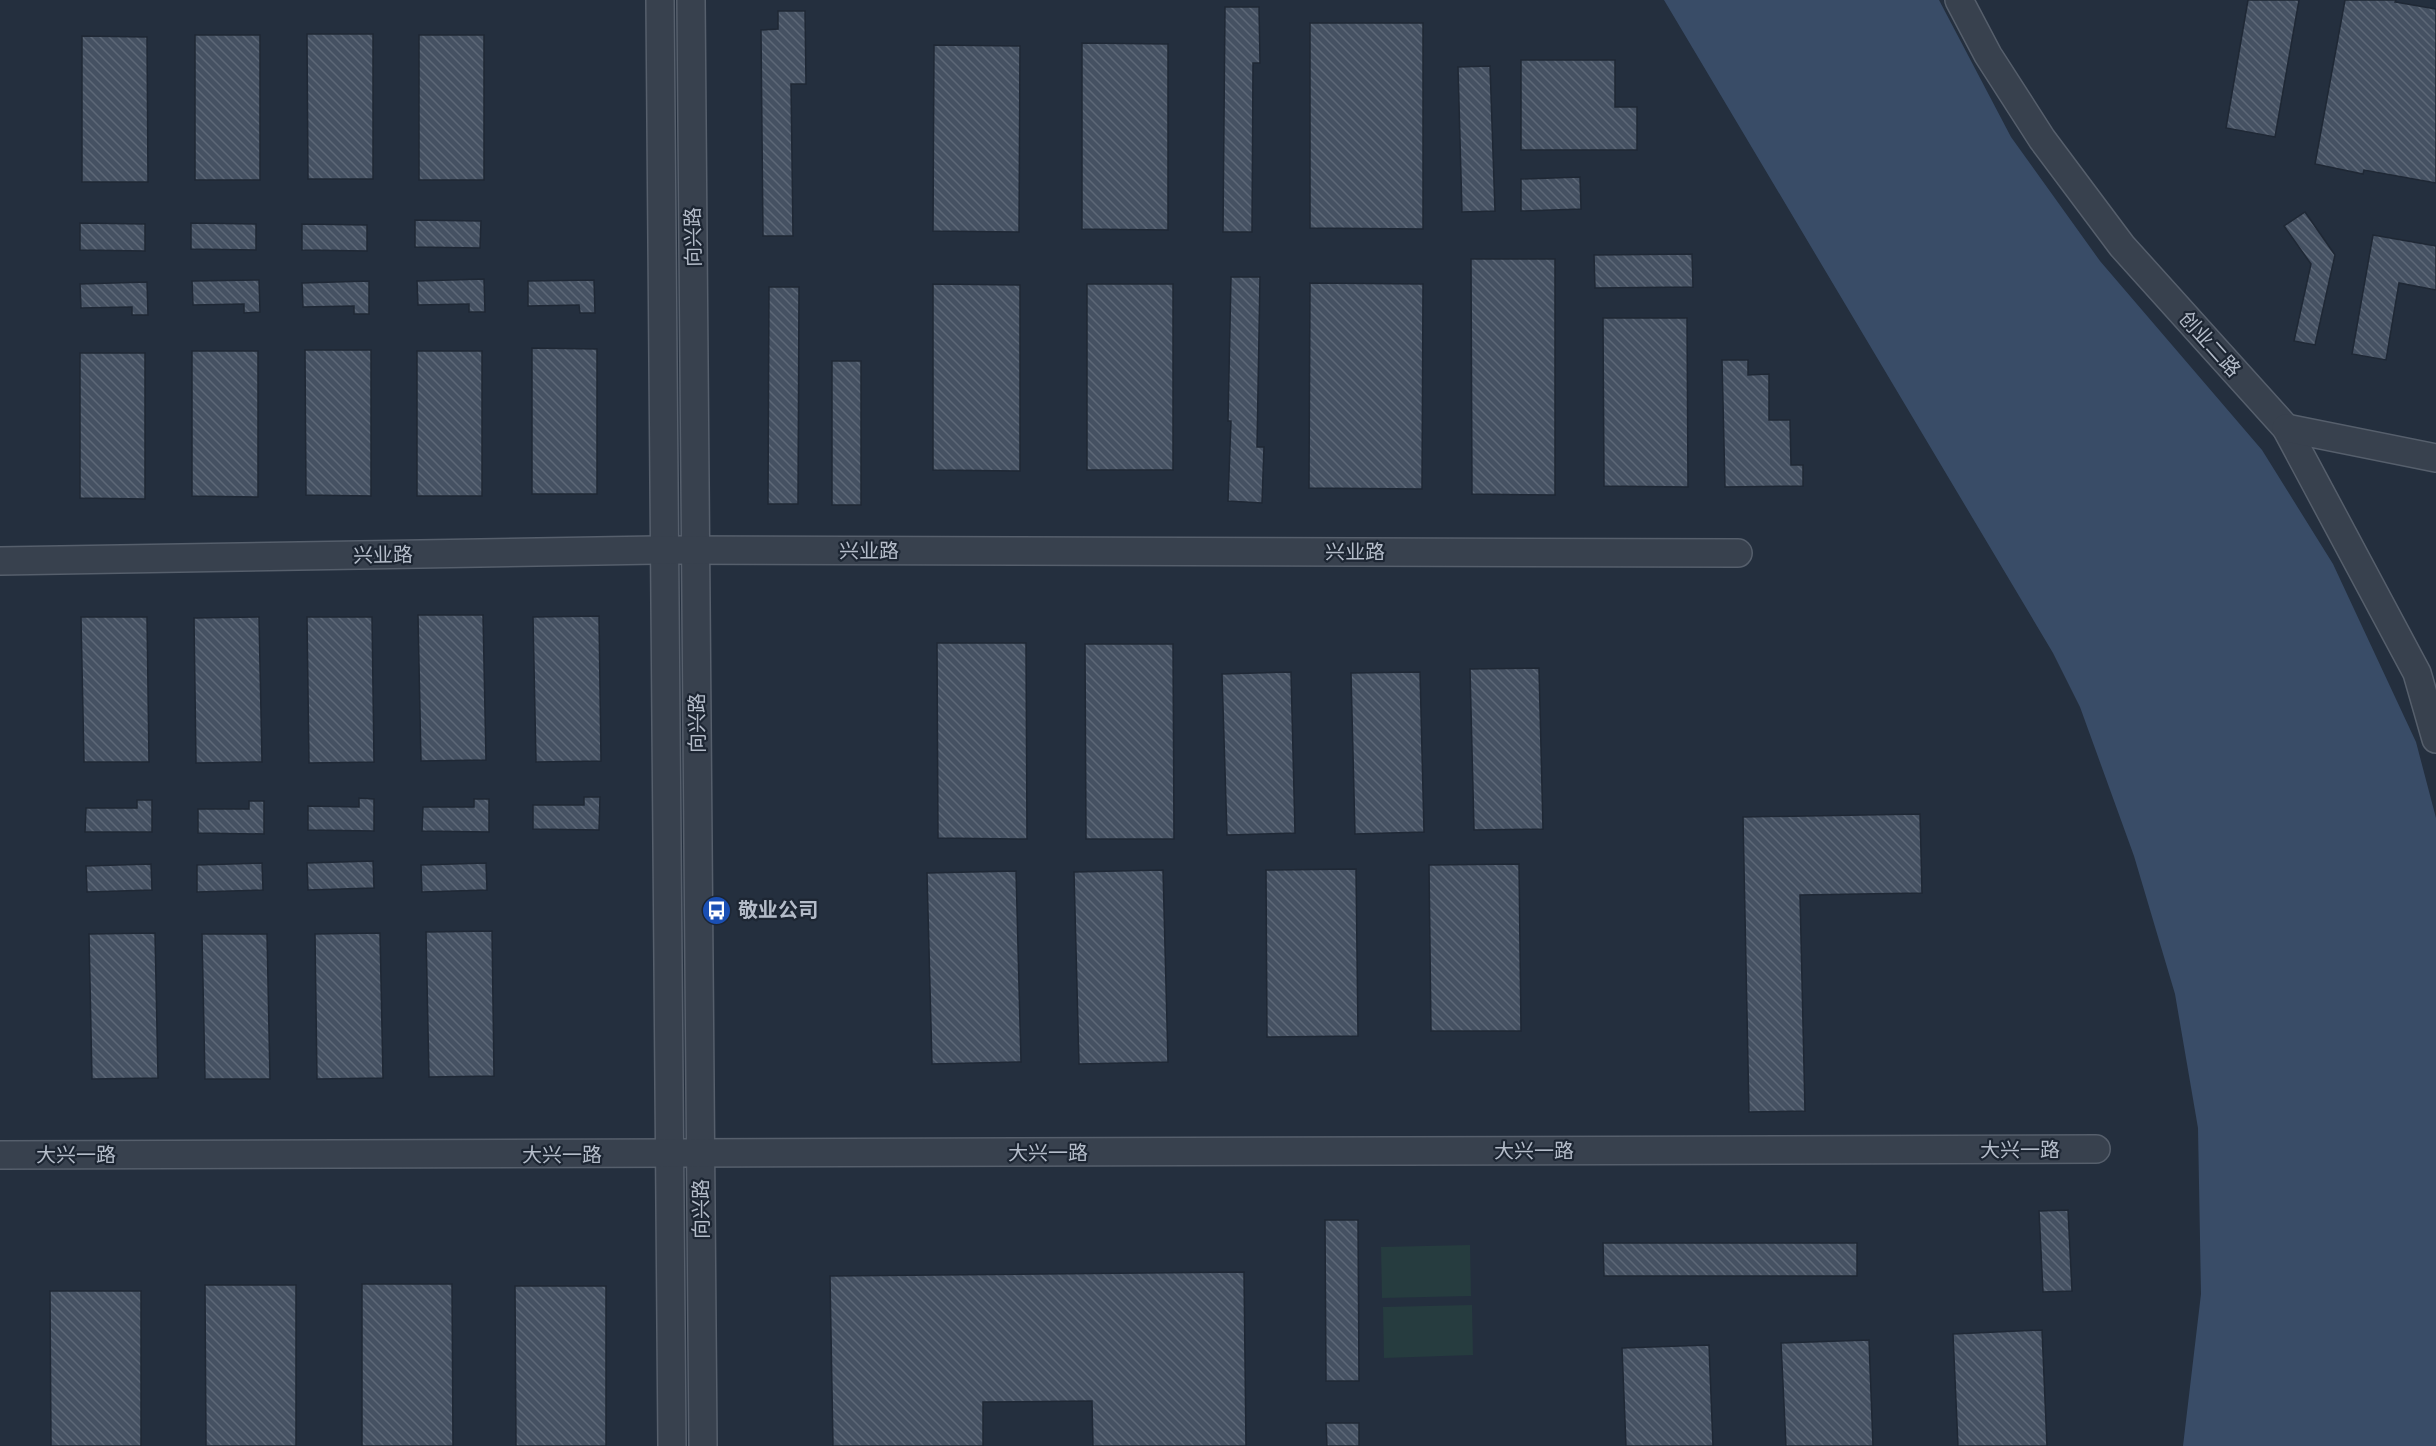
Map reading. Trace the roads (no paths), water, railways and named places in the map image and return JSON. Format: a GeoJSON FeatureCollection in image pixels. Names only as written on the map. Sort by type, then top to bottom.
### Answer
{"type":"FeatureCollection","features":[{"type":"Feature","properties":{"kind":"street","name":"向兴路"},"geometry":{"type":"LineString","coordinates":[[660,0],[672,1446]]}},
{"type":"Feature","properties":{"kind":"street","name":"向兴路"},"geometry":{"type":"LineString","coordinates":[[691,0],[703,1446]]}},
{"type":"Feature","properties":{"kind":"street","name":"创业二路"},"geometry":{"type":"LineString","coordinates":[[1959,0],[1988,55],[2042,139],[2122,246],[2286,428],[2417,673],[2436,739]]}},
{"type":"Feature","properties":{"kind":"street"},"geometry":{"type":"LineString","coordinates":[[2286,428],[2436,458]]}},
{"type":"Feature","properties":{"kind":"street","name":"兴业路"},"geometry":{"type":"LineString","coordinates":[[0,561],[665,550],[1738,553]]}},
{"type":"Feature","properties":{"kind":"street","name":"大兴一路"},"geometry":{"type":"LineString","coordinates":[[0,1155],[2096,1149]]}},
{"type":"Feature","properties":{"kind":"water"},"geometry":{"type":"Polygon","coordinates":[[[1664,0],[1939,0],[2011,137],[2100,261],[2262,450],[2333,564],[2416,742],[2436,818],[2436,1446],[2183,1446],[2201,1294],[2198,1128],[2175,994],[2134,856],[2080,707],[2053,653],[1664,0]]]}},
{"type":"Feature","properties":{"kind":"place","name":"敬业公司"},"geometry":{"type":"Point","coordinates":[717,910]}}]}
